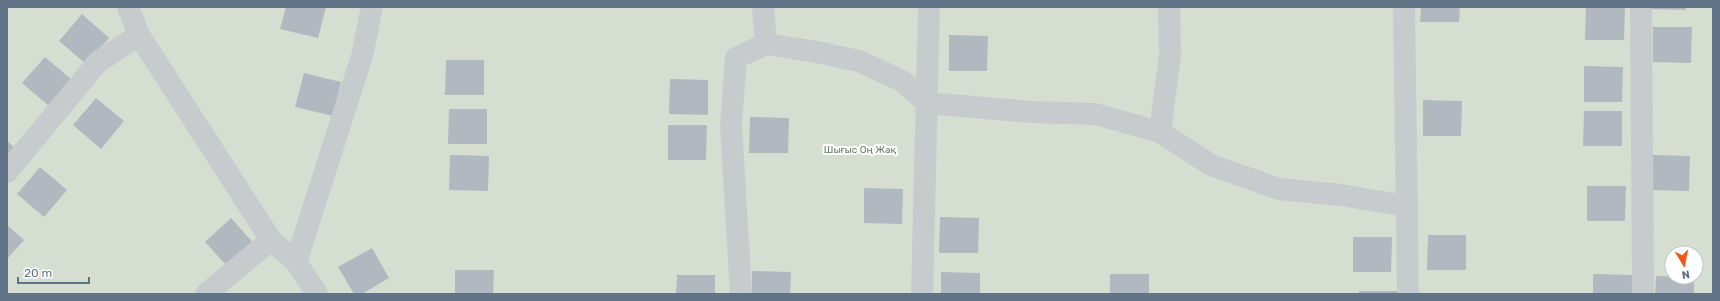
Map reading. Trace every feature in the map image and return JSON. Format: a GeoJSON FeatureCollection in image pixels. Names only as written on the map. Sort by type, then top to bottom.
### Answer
{"type":"FeatureCollection","features":[{"type":"Feature","properties":{"kind":"street"},"geometry":{"type":"LineString","coordinates":[[128,7],[139,35],[271,240],[296,262],[317,294]]}},
{"type":"Feature","properties":{"kind":"street"},"geometry":{"type":"LineString","coordinates":[[296,262],[362,56],[372,7]]}},
{"type":"Feature","properties":{"kind":"street"},"geometry":{"type":"LineString","coordinates":[[764,7],[766,44]]}},
{"type":"Feature","properties":{"kind":"street"},"geometry":{"type":"LineString","coordinates":[[922,294],[929,7]]}},
{"type":"Feature","properties":{"kind":"street"},"geometry":{"type":"LineString","coordinates":[[1160,132],[1170,55],[1169,7]]}},
{"type":"Feature","properties":{"kind":"street"},"geometry":{"type":"LineString","coordinates":[[1404,7],[1408,294]]}},
{"type":"Feature","properties":{"kind":"street"},"geometry":{"type":"LineString","coordinates":[[1641,7],[1643,294]]}},
{"type":"Feature","properties":{"kind":"street"},"geometry":{"type":"LineString","coordinates":[[7,172],[98,62],[139,35]]}},
{"type":"Feature","properties":{"kind":"street"},"geometry":{"type":"LineString","coordinates":[[741,294],[731,125],[736,58],[766,44],[817,52],[859,61],[902,81],[927,103],[1031,112],[1095,114],[1160,132],[1212,165],[1279,189],[1341,195],[1406,206]]}},
{"type":"Feature","properties":{"kind":"street"},"geometry":{"type":"LineString","coordinates":[[206,294],[271,240]]}},
{"type":"Feature","properties":{"kind":"green space","name":"Шығыс Оң Жақ"},"geometry":{"type":"Polygon","coordinates":[[[7,7],[1713,7],[1713,294],[7,294],[7,7]]]}},
{"type":"Feature","properties":{"kind":"building"},"geometry":{"type":"Polygon","coordinates":[[[286,7],[326,7],[318,38],[280,29],[286,7]]]}},
{"type":"Feature","properties":{"kind":"building"},"geometry":{"type":"Polygon","coordinates":[[[1421,7],[1460,7],[1459,22],[1420,22],[1421,7]]]}},
{"type":"Feature","properties":{"kind":"building"},"geometry":{"type":"Polygon","coordinates":[[[1586,7],[1625,7],[1624,40],[1585,40],[1586,7]]]}},
{"type":"Feature","properties":{"kind":"building"},"geometry":{"type":"Polygon","coordinates":[[[1647,7],[1686,7],[1686,10],[1647,9],[1647,7]]]}},
{"type":"Feature","properties":{"kind":"building"},"geometry":{"type":"Polygon","coordinates":[[[82,14],[109,38],[86,64],[59,41],[82,14]]]}},
{"type":"Feature","properties":{"kind":"building"},"geometry":{"type":"Polygon","coordinates":[[[1653,27],[1692,27],[1691,63],[1653,62],[1653,27]]]}},
{"type":"Feature","properties":{"kind":"building"},"geometry":{"type":"Polygon","coordinates":[[[949,35],[988,36],[987,71],[949,71],[949,35]]]}},
{"type":"Feature","properties":{"kind":"building"},"geometry":{"type":"Polygon","coordinates":[[[45,57],[72,80],[49,106],[22,83],[45,57]]]}},
{"type":"Feature","properties":{"kind":"building"},"geometry":{"type":"Polygon","coordinates":[[[446,60],[484,60],[484,95],[445,95],[446,60]]]}},
{"type":"Feature","properties":{"kind":"building"},"geometry":{"type":"Polygon","coordinates":[[[1584,66],[1623,67],[1622,102],[1584,102],[1584,66]]]}},
{"type":"Feature","properties":{"kind":"building"},"geometry":{"type":"Polygon","coordinates":[[[304,73],[341,82],[333,116],[295,107],[304,73]]]}},
{"type":"Feature","properties":{"kind":"building"},"geometry":{"type":"Polygon","coordinates":[[[670,79],[708,80],[708,115],[669,114],[670,79]]]}},
{"type":"Feature","properties":{"kind":"building"},"geometry":{"type":"Polygon","coordinates":[[[96,98],[124,121],[101,149],[73,125],[96,98]]]}},
{"type":"Feature","properties":{"kind":"building"},"geometry":{"type":"Polygon","coordinates":[[[1423,100],[1462,101],[1461,136],[1423,136],[1423,100]]]}},
{"type":"Feature","properties":{"kind":"building"},"geometry":{"type":"Polygon","coordinates":[[[449,109],[487,109],[487,144],[448,144],[449,109]]]}},
{"type":"Feature","properties":{"kind":"building"},"geometry":{"type":"Polygon","coordinates":[[[1584,111],[1622,111],[1622,146],[1583,146],[1584,111]]]}},
{"type":"Feature","properties":{"kind":"building"},"geometry":{"type":"Polygon","coordinates":[[[750,117],[789,118],[788,153],[749,153],[750,117]]]}},
{"type":"Feature","properties":{"kind":"building"},"geometry":{"type":"Polygon","coordinates":[[[668,125],[707,125],[706,160],[668,160],[668,125]]]}},
{"type":"Feature","properties":{"kind":"building"},"geometry":{"type":"Polygon","coordinates":[[[7,141],[15,148],[7,158],[7,141]]]}},
{"type":"Feature","properties":{"kind":"building"},"geometry":{"type":"Polygon","coordinates":[[[450,155],[489,156],[488,191],[449,190],[450,155]]]}},
{"type":"Feature","properties":{"kind":"building"},"geometry":{"type":"Polygon","coordinates":[[[1651,155],[1690,156],[1689,191],[1650,190],[1651,155]]]}},
{"type":"Feature","properties":{"kind":"building"},"geometry":{"type":"Polygon","coordinates":[[[40,167],[67,190],[44,217],[17,194],[40,167]]]}},
{"type":"Feature","properties":{"kind":"building"},"geometry":{"type":"Polygon","coordinates":[[[1587,186],[1626,186],[1625,221],[1587,221],[1587,186]]]}},
{"type":"Feature","properties":{"kind":"building"},"geometry":{"type":"Polygon","coordinates":[[[864,188],[903,189],[902,224],[864,223],[864,188]]]}},
{"type":"Feature","properties":{"kind":"building"},"geometry":{"type":"Polygon","coordinates":[[[940,217],[979,218],[978,253],[939,253],[940,217]]]}},
{"type":"Feature","properties":{"kind":"building"},"geometry":{"type":"Polygon","coordinates":[[[231,218],[255,245],[229,268],[205,242],[231,218]]]}},
{"type":"Feature","properties":{"kind":"building"},"geometry":{"type":"Polygon","coordinates":[[[7,225],[24,240],[7,259],[7,225]]]}},
{"type":"Feature","properties":{"kind":"building"},"geometry":{"type":"Polygon","coordinates":[[[1428,235],[1466,235],[1466,270],[1427,270],[1428,235]]]}},
{"type":"Feature","properties":{"kind":"building"},"geometry":{"type":"Polygon","coordinates":[[[1353,237],[1392,237],[1391,272],[1353,272],[1353,237]]]}},
{"type":"Feature","properties":{"kind":"building"},"geometry":{"type":"Polygon","coordinates":[[[372,248],[389,278],[362,294],[354,294],[338,267],[372,248]]]}},
{"type":"Feature","properties":{"kind":"building"},"geometry":{"type":"Polygon","coordinates":[[[455,270],[494,270],[493,294],[455,294],[455,270]]]}},
{"type":"Feature","properties":{"kind":"building"},"geometry":{"type":"Polygon","coordinates":[[[752,271],[791,272],[790,294],[752,294],[752,271]]]}},
{"type":"Feature","properties":{"kind":"building"},"geometry":{"type":"Polygon","coordinates":[[[941,272],[980,273],[980,294],[941,294],[941,272]]]}},
{"type":"Feature","properties":{"kind":"building"},"geometry":{"type":"Polygon","coordinates":[[[1110,274],[1149,274],[1149,294],[1110,294],[1110,274]]]}},
{"type":"Feature","properties":{"kind":"building"},"geometry":{"type":"Polygon","coordinates":[[[1593,274],[1632,275],[1632,294],[1593,294],[1593,274]]]}},
{"type":"Feature","properties":{"kind":"building"},"geometry":{"type":"Polygon","coordinates":[[[677,275],[715,275],[715,294],[676,294],[677,275]]]}},
{"type":"Feature","properties":{"kind":"building"},"geometry":{"type":"Polygon","coordinates":[[[1656,276],[1664,276],[1664,285],[1694,285],[1694,294],[1655,294],[1656,276]]]}},
{"type":"Feature","properties":{"kind":"building"},"geometry":{"type":"Polygon","coordinates":[[[1359,291],[1397,291],[1397,294],[1359,294],[1359,291]]]}}]}
